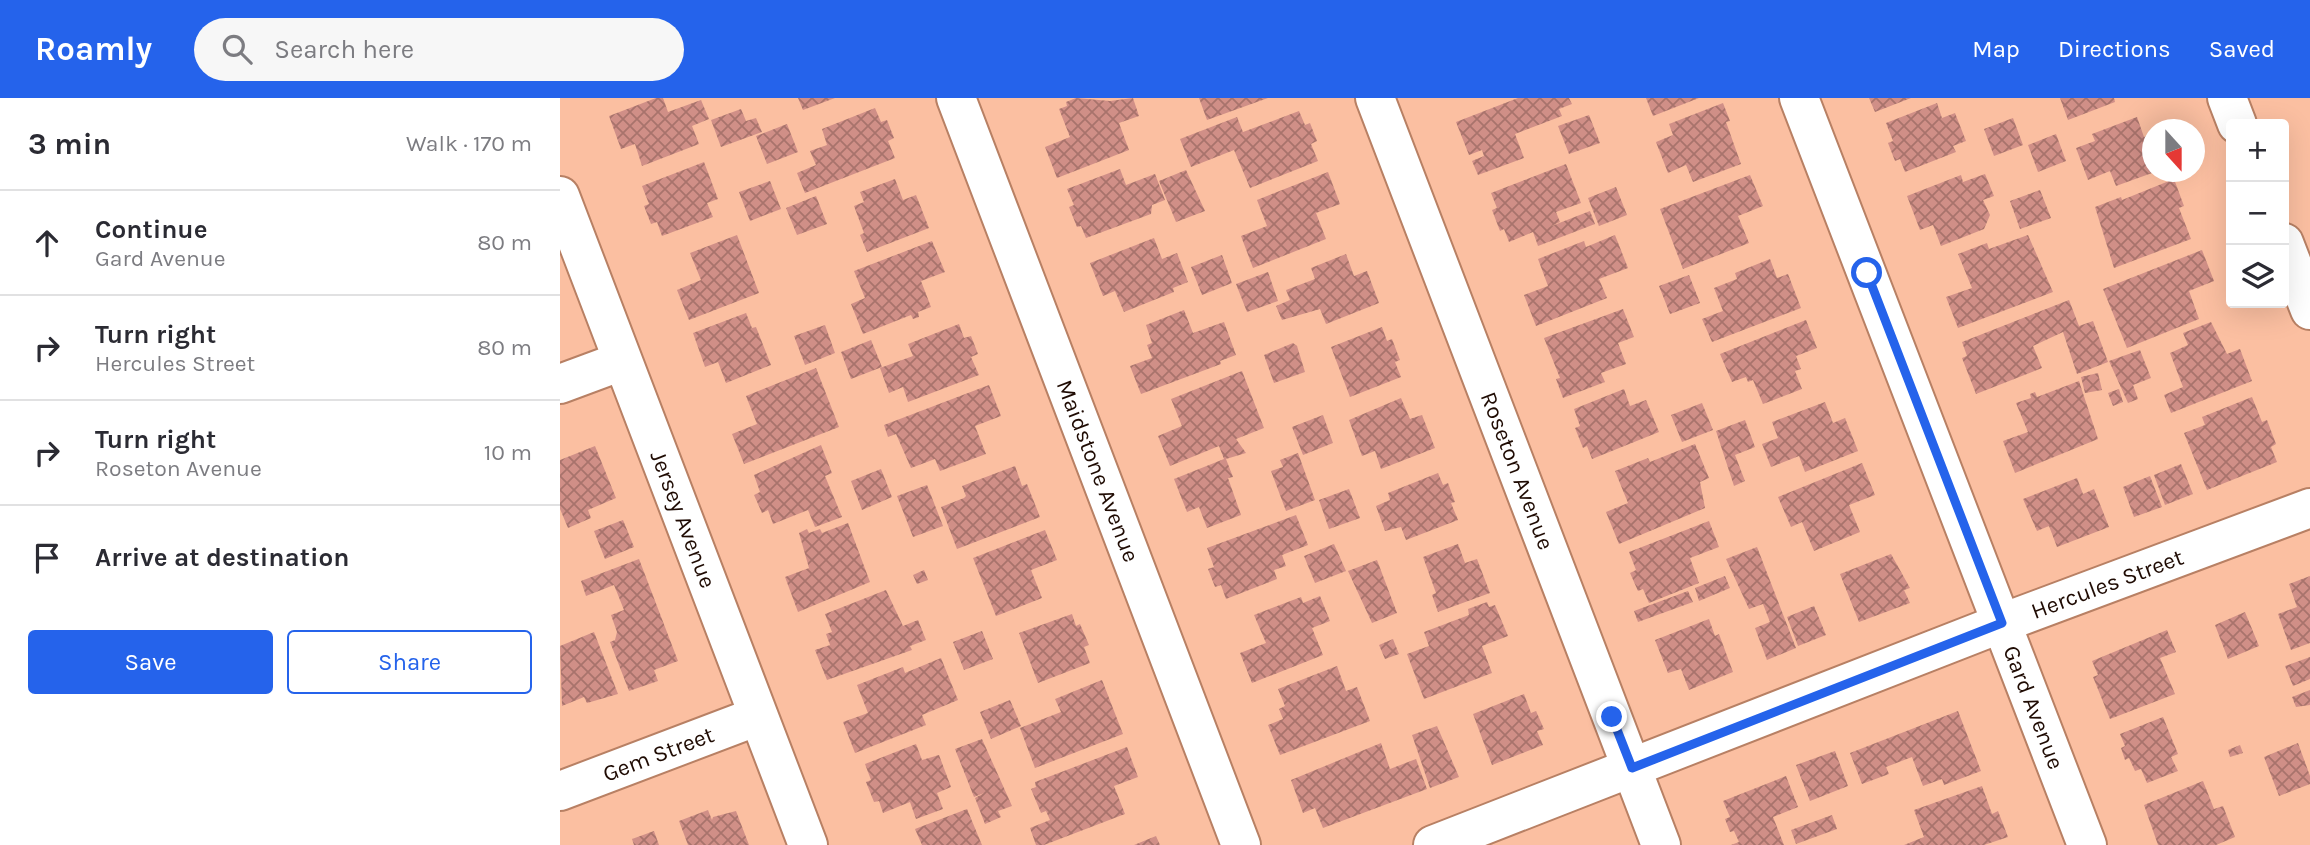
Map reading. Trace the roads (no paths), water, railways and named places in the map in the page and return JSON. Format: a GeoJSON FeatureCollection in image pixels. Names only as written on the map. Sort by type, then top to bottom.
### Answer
{"type":"FeatureCollection","features":[{"type":"Feature","properties":{"kind":"street","name":"Maidstone Avenue"},"geometry":{"type":"LineString","coordinates":[[956,98],[1241,845]]}},
{"type":"Feature","properties":{"kind":"street","name":"Roseton Avenue"},"geometry":{"type":"LineString","coordinates":[[1375,98],[1661,845]]}},
{"type":"Feature","properties":{"kind":"street","name":"Gard Avenue"},"geometry":{"type":"LineString","coordinates":[[1800,98],[2087,845]]}},
{"type":"Feature","properties":{"kind":"street"},"geometry":{"type":"LineString","coordinates":[[2227,98],[2235,119]]}},
{"type":"Feature","properties":{"kind":"street","name":"Jersey Avenue"},"geometry":{"type":"LineString","coordinates":[[560,196],[808,845]]}},
{"type":"Feature","properties":{"kind":"street"},"geometry":{"type":"LineString","coordinates":[[2285,245],[2310,310]]}},
{"type":"Feature","properties":{"kind":"street"},"geometry":{"type":"LineString","coordinates":[[560,384],[622,361]]}},
{"type":"Feature","properties":{"kind":"street","name":"Hercules Street"},"geometry":{"type":"LineString","coordinates":[[1433,845],[2002,623],[2310,508]]}},
{"type":"Feature","properties":{"kind":"street","name":"Gem Street"},"geometry":{"type":"LineString","coordinates":[[560,791],[758,716]]}}]}
